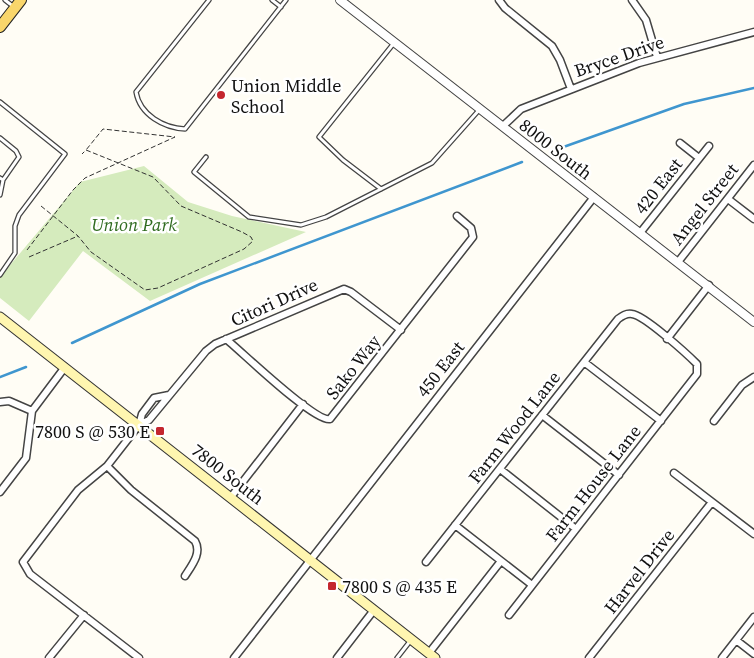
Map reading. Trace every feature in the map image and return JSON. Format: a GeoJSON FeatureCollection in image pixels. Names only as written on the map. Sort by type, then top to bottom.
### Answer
{"type":"FeatureCollection","features":[{"type":"Feature","properties":{"kind":"main road"},"geometry":{"type":"LineString","coordinates":[[0,27],[18,4]]}},
{"type":"Feature","properties":{"kind":"main road","name":"7800 South"},"geometry":{"type":"LineString","coordinates":[[0,317],[432,656]]}},
{"type":"Feature","properties":{"kind":"street","name":"8000 South"},"geometry":{"type":"LineString","coordinates":[[340,0],[709,285],[754,322]]}},
{"type":"Feature","properties":{"kind":"street"},"geometry":{"type":"LineString","coordinates":[[499,0],[509,11],[552,46],[560,60],[571,89]]}},
{"type":"Feature","properties":{"kind":"street"},"geometry":{"type":"LineString","coordinates":[[632,0],[646,20],[657,57]]}},
{"type":"Feature","properties":{"kind":"street","name":"Bryce Drive"},"geometry":{"type":"LineString","coordinates":[[503,126],[521,109],[571,89],[657,57],[754,32]]}},
{"type":"Feature","properties":{"kind":"street","name":"420 East"},"geometry":{"type":"LineString","coordinates":[[680,143],[699,158]]}},
{"type":"Feature","properties":{"kind":"street","name":"420 East"},"geometry":{"type":"LineString","coordinates":[[640,233],[709,146]]}},
{"type":"Feature","properties":{"kind":"street","name":"Angel Street"},"geometry":{"type":"LineString","coordinates":[[678,262],[754,165]]}},
{"type":"Feature","properties":{"kind":"street","name":"450 East"},"geometry":{"type":"LineString","coordinates":[[234,658],[309,559],[594,197]]}},
{"type":"Feature","properties":{"kind":"street"},"geometry":{"type":"LineString","coordinates":[[728,199],[754,219]]}},
{"type":"Feature","properties":{"kind":"street","name":"Sako Way"},"geometry":{"type":"LineString","coordinates":[[231,497],[303,404],[322,419],[330,419],[473,237],[471,228],[457,216]]}},
{"type":"Feature","properties":{"kind":"street"},"geometry":{"type":"LineString","coordinates":[[667,339],[709,285]]}},
{"type":"Feature","properties":{"kind":"street","name":"Citori Drive"},"geometry":{"type":"LineString","coordinates":[[84,615],[30,574],[23,562],[78,490],[107,466],[139,425],[148,420],[206,351],[226,339],[344,289],[351,292],[401,330]]}},
{"type":"Feature","properties":{"kind":"street","name":"Farm Wood Lane"},"geometry":{"type":"LineString","coordinates":[[426,562],[618,320],[628,314],[644,320],[667,339]]}},
{"type":"Feature","properties":{"kind":"street"},"geometry":{"type":"LineString","coordinates":[[226,339],[254,366],[303,404]]}},
{"type":"Feature","properties":{"kind":"street","name":"Farm House Lane"},"geometry":{"type":"LineString","coordinates":[[509,616],[695,378],[698,369],[697,364],[667,339]]}},
{"type":"Feature","properties":{"kind":"street"},"geometry":{"type":"LineString","coordinates":[[584,362],[661,421]]}},
{"type":"Feature","properties":{"kind":"street"},"geometry":{"type":"LineString","coordinates":[[0,492],[26,458],[32,410],[65,367]]}},
{"type":"Feature","properties":{"kind":"street"},"geometry":{"type":"LineString","coordinates":[[714,421],[742,385],[754,376]]}},
{"type":"Feature","properties":{"kind":"street"},"geometry":{"type":"LineString","coordinates":[[0,402],[9,401],[32,410]]}},
{"type":"Feature","properties":{"kind":"street"},"geometry":{"type":"LineString","coordinates":[[542,415],[619,475]]}},
{"type":"Feature","properties":{"kind":"street"},"geometry":{"type":"LineString","coordinates":[[107,466],[131,490],[195,541],[198,546],[198,553],[185,576]]}},
{"type":"Feature","properties":{"kind":"street"},"geometry":{"type":"LineString","coordinates":[[500,469],[576,529]]}},
{"type":"Feature","properties":{"kind":"street"},"geometry":{"type":"LineString","coordinates":[[674,473],[754,534]]}},
{"type":"Feature","properties":{"kind":"street","name":"Harvel Drive"},"geometry":{"type":"LineString","coordinates":[[589,658],[712,502]]}},
{"type":"Feature","properties":{"kind":"street"},"geometry":{"type":"LineString","coordinates":[[455,525],[532,585]]}},
{"type":"Feature","properties":{"kind":"street"},"geometry":{"type":"LineString","coordinates":[[432,656],[501,561]]}},
{"type":"Feature","properties":{"kind":"street"},"geometry":{"type":"LineString","coordinates":[[337,658],[374,610]]}},
{"type":"Feature","properties":{"kind":"street"},"geometry":{"type":"LineString","coordinates":[[50,658],[84,615],[139,658]]}},
{"type":"Feature","properties":{"kind":"street"},"geometry":{"type":"LineString","coordinates":[[722,658],[754,617]]}},
{"type":"Feature","properties":{"kind":"street"},"geometry":{"type":"LineString","coordinates":[[736,640],[754,654]]}},
{"type":"Feature","properties":{"kind":"lane"},"geometry":{"type":"LineString","coordinates":[[5,0],[18,4]]}},
{"type":"Feature","properties":{"kind":"lane"},"geometry":{"type":"LineString","coordinates":[[209,0],[136,92],[138,103],[148,114],[170,128],[185,129],[286,0]]}},
{"type":"Feature","properties":{"kind":"lane"},"geometry":{"type":"LineString","coordinates":[[272,0],[281,7]]}},
{"type":"Feature","properties":{"kind":"lane"},"geometry":{"type":"LineString","coordinates":[[381,189],[343,160],[318,137],[394,42]]}},
{"type":"Feature","properties":{"kind":"lane"},"geometry":{"type":"LineString","coordinates":[[0,102],[65,154],[19,214],[15,226],[15,252],[0,275]]}},
{"type":"Feature","properties":{"kind":"lane"},"geometry":{"type":"LineString","coordinates":[[206,157],[194,172],[249,217],[302,225],[326,217],[432,163],[481,108]]}},
{"type":"Feature","properties":{"kind":"lane"},"geometry":{"type":"LineString","coordinates":[[0,138],[16,150],[19,157],[1,179],[0,195]]}},
{"type":"Feature","properties":{"kind":"lane"},"geometry":{"type":"LineString","coordinates":[[397,658],[412,640]]}},
{"type":"Feature","properties":{"kind":"path"},"geometry":{"type":"LineString","coordinates":[[27,250],[73,190],[85,178],[175,137],[103,129],[82,154]]}},
{"type":"Feature","properties":{"kind":"path"},"geometry":{"type":"LineString","coordinates":[[41,206],[78,236],[91,252],[149,290],[244,249],[253,241],[251,237],[242,232],[181,206],[153,178],[86,150]]}},
{"type":"Feature","properties":{"kind":"path"},"geometry":{"type":"LineString","coordinates":[[29,257],[78,236]]}},
{"type":"Feature","properties":{"kind":"green space","name":"Union Park"},"geometry":{"type":"Polygon","coordinates":[[[144,166],[188,202],[232,216],[306,232],[150,301],[83,251],[29,321],[0,298],[0,277],[80,182],[144,166]]]}},
{"type":"Feature","properties":{"kind":"waterway"},"geometry":{"type":"LineString","coordinates":[[555,150],[684,104],[754,88]]}},
{"type":"Feature","properties":{"kind":"waterway"},"geometry":{"type":"LineString","coordinates":[[72,343],[200,284],[522,162]]}},
{"type":"Feature","properties":{"kind":"waterway"},"geometry":{"type":"LineString","coordinates":[[0,377],[26,367]]}},
{"type":"Feature","properties":{"kind":"place","name":"Union Middle School"},"geometry":{"type":"Point","coordinates":[221,95]}},
{"type":"Feature","properties":{"kind":"place","name":"7800 S @ 530 E"},"geometry":{"type":"Point","coordinates":[160,431]}},
{"type":"Feature","properties":{"kind":"place","name":"7800 S @ 435 E"},"geometry":{"type":"Point","coordinates":[332,586]}}]}
